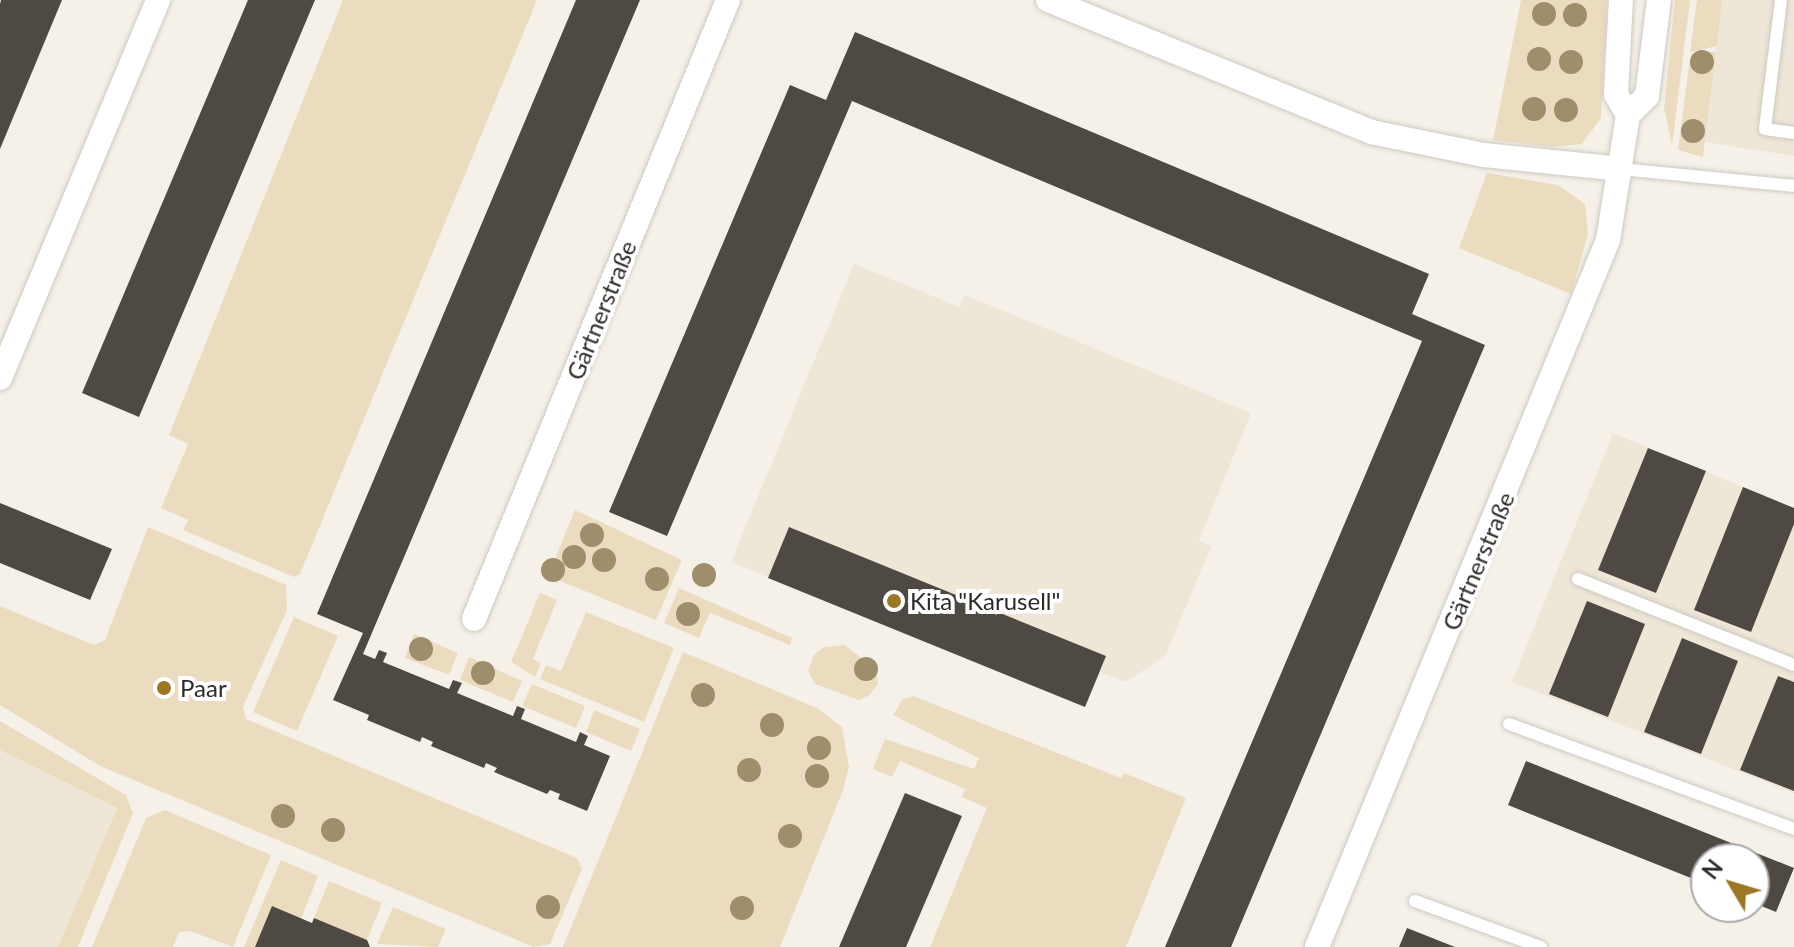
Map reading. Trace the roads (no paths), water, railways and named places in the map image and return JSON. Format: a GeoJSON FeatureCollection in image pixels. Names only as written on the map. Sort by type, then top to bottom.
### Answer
{"type":"FeatureCollection","features":[{"type":"Feature","properties":{"kind":"street"},"geometry":{"type":"LineString","coordinates":[[0,378],[158,0]]}},
{"type":"Feature","properties":{"kind":"street","name":"Gärtnerstraße"},"geometry":{"type":"LineString","coordinates":[[474,619],[728,0]]}},
{"type":"Feature","properties":{"kind":"street"},"geometry":{"type":"LineString","coordinates":[[1048,0],[1371,132],[1484,155],[1621,169]]}},
{"type":"Feature","properties":{"kind":"street","name":"Gärtnerstraße"},"geometry":{"type":"LineString","coordinates":[[1317,947],[1585,305],[1608,240],[1628,115],[1616,94],[1621,0]]}},
{"type":"Feature","properties":{"kind":"street","name":"Gärtnerstraße"},"geometry":{"type":"LineString","coordinates":[[1628,115],[1647,96],[1659,0]]}},
{"type":"Feature","properties":{"kind":"lane"},"geometry":{"type":"LineString","coordinates":[[1781,0],[1765,129],[1794,133]]}},
{"type":"Feature","properties":{"kind":"lane"},"geometry":{"type":"LineString","coordinates":[[1621,169],[1794,186]]}},
{"type":"Feature","properties":{"kind":"lane"},"geometry":{"type":"LineString","coordinates":[[1578,579],[1794,665]]}},
{"type":"Feature","properties":{"kind":"lane"},"geometry":{"type":"LineString","coordinates":[[1509,724],[1794,829]]}},
{"type":"Feature","properties":{"kind":"lane"},"geometry":{"type":"LineString","coordinates":[[1415,901],[1541,947]]}},
{"type":"Feature","properties":{"kind":"place","name":"Kita \"Karusell\""},"geometry":{"type":"Point","coordinates":[894,601]}},
{"type":"Feature","properties":{"kind":"place","name":"Paar"},"geometry":{"type":"Point","coordinates":[164,688]}}]}
